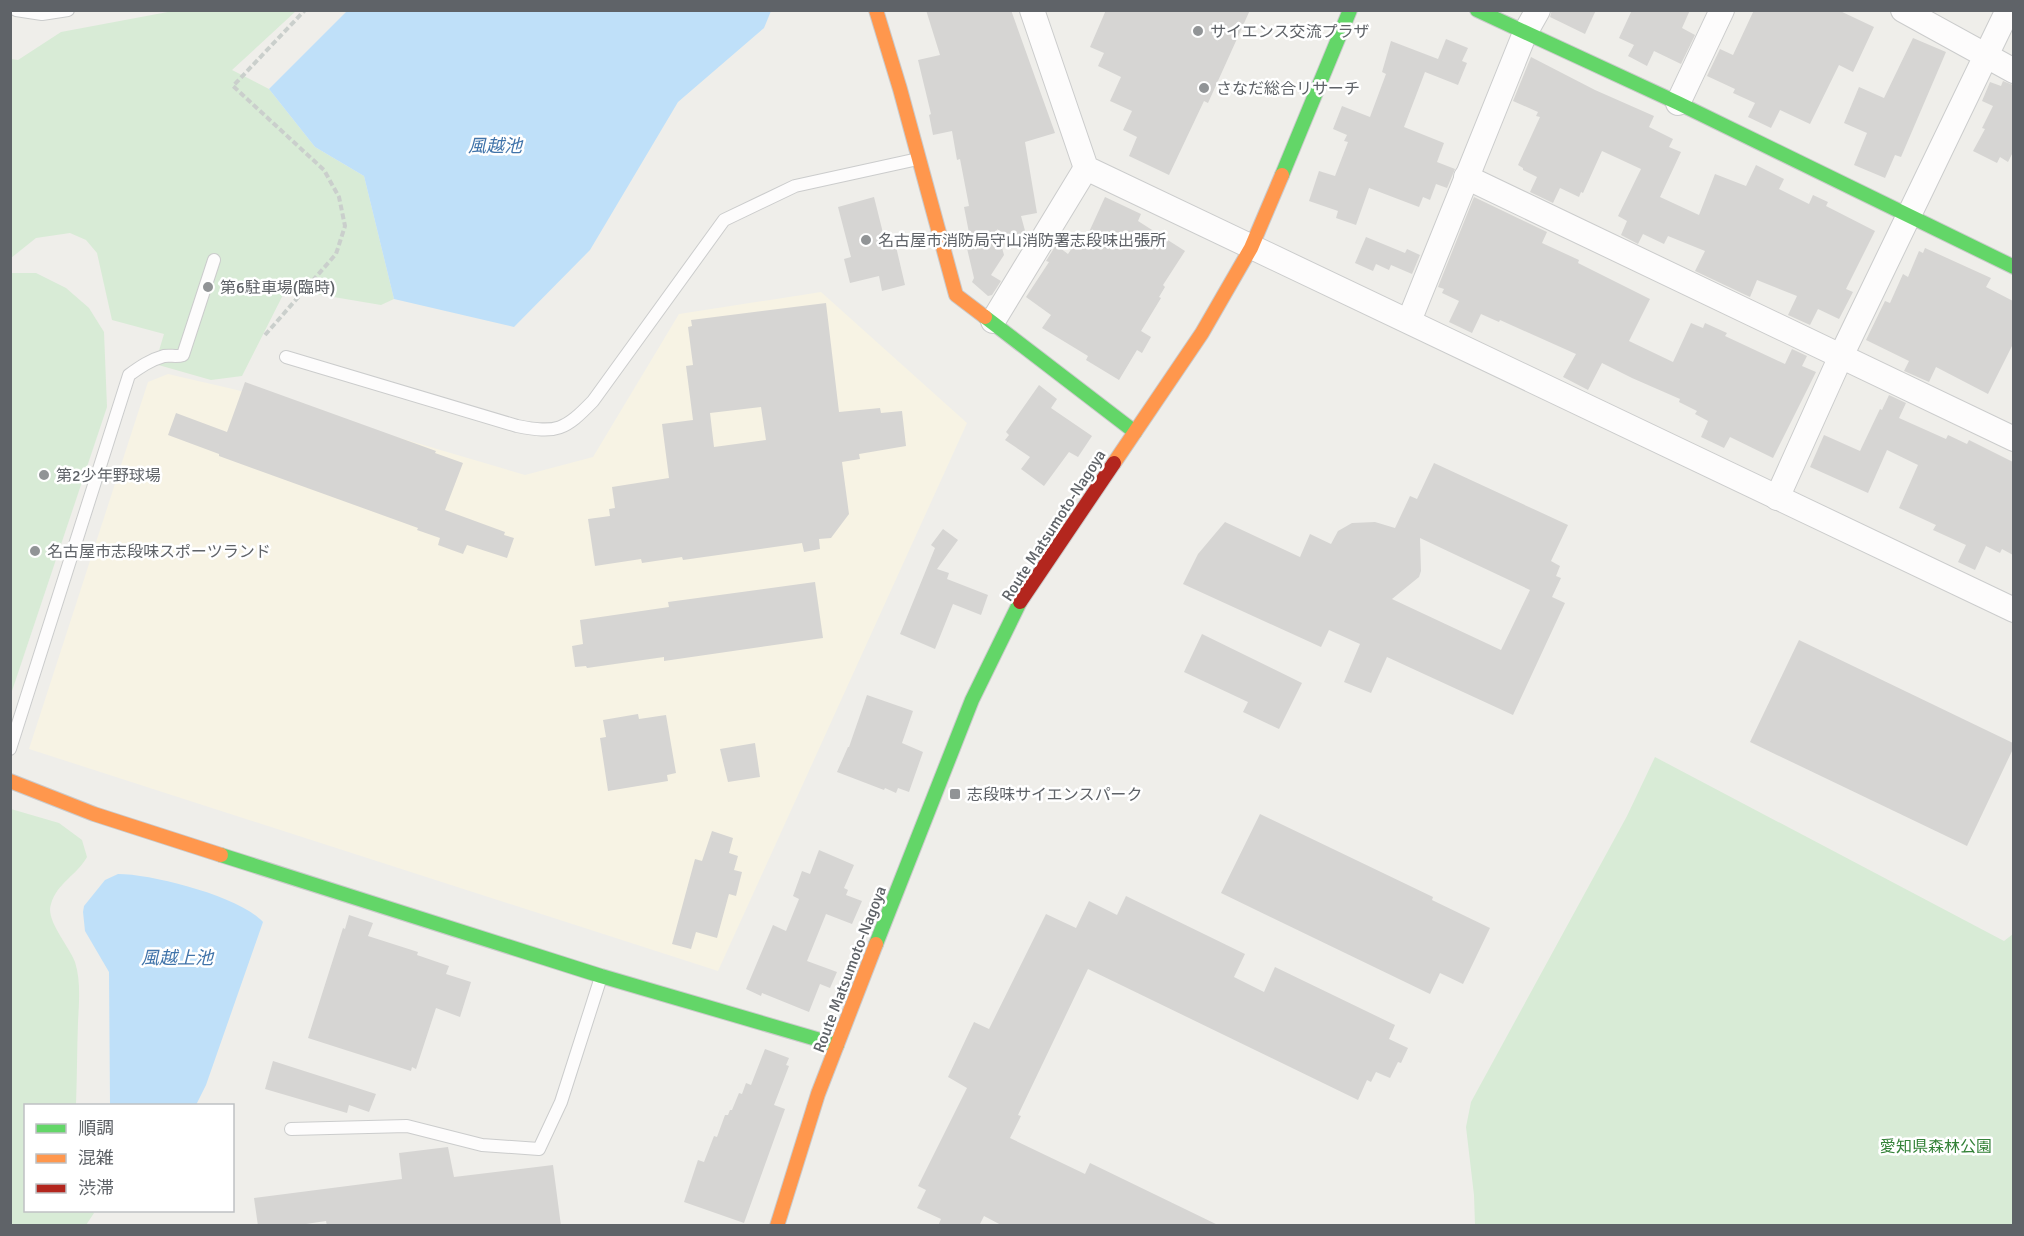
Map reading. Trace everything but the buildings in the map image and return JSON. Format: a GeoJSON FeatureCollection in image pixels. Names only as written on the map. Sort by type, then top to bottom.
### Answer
{"type":"FeatureCollection","features":[{"type":"Feature","properties":{"kind":"street"},"geometry":{"type":"LineString","coordinates":[[876,10],[956,295],[993,321],[1135,432]]}},
{"type":"Feature","properties":{"kind":"street"},"geometry":{"type":"LineString","coordinates":[[1032,10],[1086,168],[2013,610]]}},
{"type":"Feature","properties":{"kind":"street","name":"Route Matsumoto-Nagoya"},"geometry":{"type":"LineString","coordinates":[[777,1226],[818,1094],[972,700],[1020,602],[1044,563],[1202,333],[1251,248],[1350,10]]}},
{"type":"Feature","properties":{"kind":"street"},"geometry":{"type":"LineString","coordinates":[[1477,10],[1678,103],[2013,267]]}},
{"type":"Feature","properties":{"kind":"street"},"geometry":{"type":"LineString","coordinates":[[1408,321],[1525,33],[1538,10]]}},
{"type":"Feature","properties":{"kind":"street"},"geometry":{"type":"LineString","coordinates":[[1678,103],[1722,10]]}},
{"type":"Feature","properties":{"kind":"street"},"geometry":{"type":"LineString","coordinates":[[1903,10],[2013,71]]}},
{"type":"Feature","properties":{"kind":"street"},"geometry":{"type":"LineString","coordinates":[[1777,498],[1841,356],[1988,56],[2008,10]]}},
{"type":"Feature","properties":{"kind":"street"},"geometry":{"type":"LineString","coordinates":[[993,321],[1086,168]]}},
{"type":"Feature","properties":{"kind":"street"},"geometry":{"type":"LineString","coordinates":[[1466,177],[2013,439]]}},
{"type":"Feature","properties":{"kind":"street"},"geometry":{"type":"LineString","coordinates":[[10,781],[94,814],[601,976],[837,1045]]}},
{"type":"Feature","properties":{"kind":"lane"},"geometry":{"type":"LineString","coordinates":[[16,10],[42,14],[68,10]]}},
{"type":"Feature","properties":{"kind":"lane"},"geometry":{"type":"LineString","coordinates":[[286,357],[517,426],[556,429],[573,421],[593,401],[724,220],[795,186],[919,159]]}},
{"type":"Feature","properties":{"kind":"lane"},"geometry":{"type":"LineString","coordinates":[[10,748],[129,375],[147,362],[166,356],[183,355],[214,260]]}},
{"type":"Feature","properties":{"kind":"lane"},"geometry":{"type":"LineString","coordinates":[[291,1129],[407,1126],[482,1145],[539,1149],[561,1102],[601,976]]}},
{"type":"Feature","properties":{"kind":"path"},"geometry":{"type":"LineString","coordinates":[[265,335],[336,254],[345,226],[339,197],[324,170],[233,86],[304,10]]}},
{"type":"Feature","properties":{"kind":"shaded area"},"geometry":{"type":"Polygon","coordinates":[[[821,292],[967,423],[718,971],[29,749],[148,382],[168,374],[237,390],[525,475],[593,457],[679,314],[821,292]]]}},
{"type":"Feature","properties":{"kind":"green space"},"geometry":{"type":"Polygon","coordinates":[[[173,11],[296,11],[232,70],[269,89],[315,147],[364,176],[394,299],[381,305],[286,289],[242,376],[211,380],[155,364],[164,334],[112,320],[97,253],[86,240],[70,233],[36,238],[11,258],[11,59],[18,60],[61,32],[173,11]]]}},
{"type":"Feature","properties":{"kind":"green space","name":"名古屋市志段味スポーツランド"},"geometry":{"type":"Polygon","coordinates":[[[11,273],[36,273],[66,288],[89,308],[104,332],[107,407],[11,694],[11,273]]]}},
{"type":"Feature","properties":{"kind":"green space","name":"愛知県森林公園"},"geometry":{"type":"Polygon","coordinates":[[[1655,757],[2004,941],[2013,934],[2013,1225],[1475,1225],[1466,1127],[1471,1102],[1627,816],[1655,757]]]}},
{"type":"Feature","properties":{"kind":"green space"},"geometry":{"type":"Polygon","coordinates":[[[11,809],[59,823],[82,840],[87,857],[58,890],[50,910],[54,925],[75,962],[78,977],[76,1104],[24,1104],[24,1212],[94,1213],[86,1225],[11,1225],[11,809]]]}},
{"type":"Feature","properties":{"kind":"water","name":"風越池"},"geometry":{"type":"Polygon","coordinates":[[[347,11],[771,11],[764,28],[678,102],[590,250],[514,327],[394,299],[364,176],[315,147],[269,89],[347,11]]]}},
{"type":"Feature","properties":{"kind":"water","name":"風越上池"},"geometry":{"type":"Polygon","coordinates":[[[118,874],[173,883],[236,904],[263,922],[206,1085],[196,1104],[110,1104],[109,972],[85,931],[83,912],[84,906],[105,880],[118,874]]]}},
{"type":"Feature","properties":{"kind":"traffic: fast"},"geometry":{"type":"LineString","coordinates":[[1282,175],[1350,10]]}},
{"type":"Feature","properties":{"kind":"traffic: fast"},"geometry":{"type":"LineString","coordinates":[[1477,10],[1678,103],[2014,267]]}},
{"type":"Feature","properties":{"kind":"traffic: fast"},"geometry":{"type":"LineString","coordinates":[[985,317],[1135,432]]}},
{"type":"Feature","properties":{"kind":"traffic: fast"},"geometry":{"type":"LineString","coordinates":[[876,944],[972,700],[1020,602]]}},
{"type":"Feature","properties":{"kind":"traffic: fast"},"geometry":{"type":"LineString","coordinates":[[221,855],[601,976],[837,1045]]}},
{"type":"Feature","properties":{"kind":"traffic: slow"},"geometry":{"type":"LineString","coordinates":[[876,10],[956,295],[985,317]]}},
{"type":"Feature","properties":{"kind":"traffic: slow"},"geometry":{"type":"LineString","coordinates":[[1114,463],[1202,333],[1251,248],[1282,175]]}},
{"type":"Feature","properties":{"kind":"traffic: slow"},"geometry":{"type":"LineString","coordinates":[[10,781],[94,814],[221,855]]}},
{"type":"Feature","properties":{"kind":"traffic: slow"},"geometry":{"type":"LineString","coordinates":[[777,1226],[818,1094],[876,944]]}},
{"type":"Feature","properties":{"kind":"traffic: jam"},"geometry":{"type":"LineString","coordinates":[[1020,602],[1114,463]]}},
{"type":"Feature","properties":{"kind":"place","name":"サイエンス交流プラザ"},"geometry":{"type":"Point","coordinates":[1198,31]}},
{"type":"Feature","properties":{"kind":"place","name":"さなだ総合リサーチ"},"geometry":{"type":"Point","coordinates":[1204,88]}},
{"type":"Feature","properties":{"kind":"place","name":"名古屋市消防局守山消防署志段味出張所"},"geometry":{"type":"Point","coordinates":[866,240]}},
{"type":"Feature","properties":{"kind":"place","name":"第6駐車場(臨時)"},"geometry":{"type":"Point","coordinates":[208,287]}},
{"type":"Feature","properties":{"kind":"place","name":"第2少年野球場"},"geometry":{"type":"Point","coordinates":[44,475]}},
{"type":"Feature","properties":{"kind":"place","name":"名古屋市志段味スポーツランド"},"geometry":{"type":"Point","coordinates":[35,551]}},
{"type":"Feature","properties":{"kind":"place","name":"志段味サイエンスパーク"},"geometry":{"type":"Point","coordinates":[955,794]}}]}
